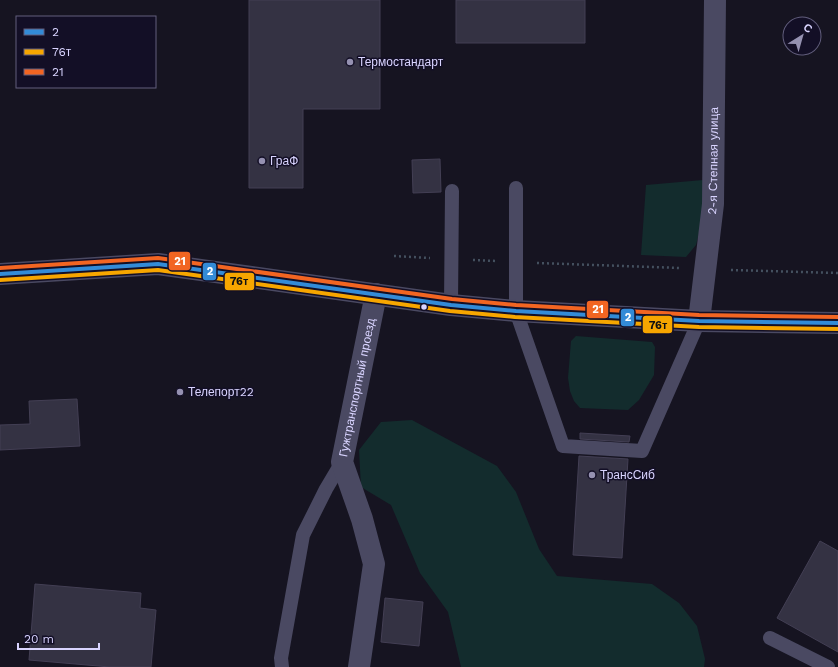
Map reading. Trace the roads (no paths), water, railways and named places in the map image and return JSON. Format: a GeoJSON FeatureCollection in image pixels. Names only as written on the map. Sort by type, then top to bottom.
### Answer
{"type":"FeatureCollection","features":[{"type":"Feature","properties":{"kind":"street","name":"2-я Степная улица"},"geometry":{"type":"LineString","coordinates":[[699,321],[713,204],[715,0]]}},
{"type":"Feature","properties":{"kind":"street"},"geometry":{"type":"LineString","coordinates":[[0,274],[158,264],[451,305],[516,311],[699,321],[838,323]]}},
{"type":"Feature","properties":{"kind":"street","name":"Гужтранспортный проезд"},"geometry":{"type":"LineString","coordinates":[[359,667],[374,564],[362,519],[342,462],[376,294]]}},
{"type":"Feature","properties":{"kind":"lane"},"geometry":{"type":"LineString","coordinates":[[516,188],[516,311],[562,446],[642,451],[699,321]]}},
{"type":"Feature","properties":{"kind":"lane"},"geometry":{"type":"LineString","coordinates":[[451,305],[452,191]]}},
{"type":"Feature","properties":{"kind":"lane"},"geometry":{"type":"LineString","coordinates":[[282,667],[281,658],[303,535],[326,489],[342,462]]}},
{"type":"Feature","properties":{"kind":"lane"},"geometry":{"type":"LineString","coordinates":[[770,638],[828,667]]}},
{"type":"Feature","properties":{"kind":"place","name":"Термостандарт"},"geometry":{"type":"Point","coordinates":[350,62]}},
{"type":"Feature","properties":{"kind":"place","name":"ГраФ"},"geometry":{"type":"Point","coordinates":[262,161]}},
{"type":"Feature","properties":{"kind":"place","name":"Телепорт22"},"geometry":{"type":"Point","coordinates":[180,392]}},
{"type":"Feature","properties":{"kind":"place","name":"ТрансСиб"},"geometry":{"type":"Point","coordinates":[592,475]}}]}
